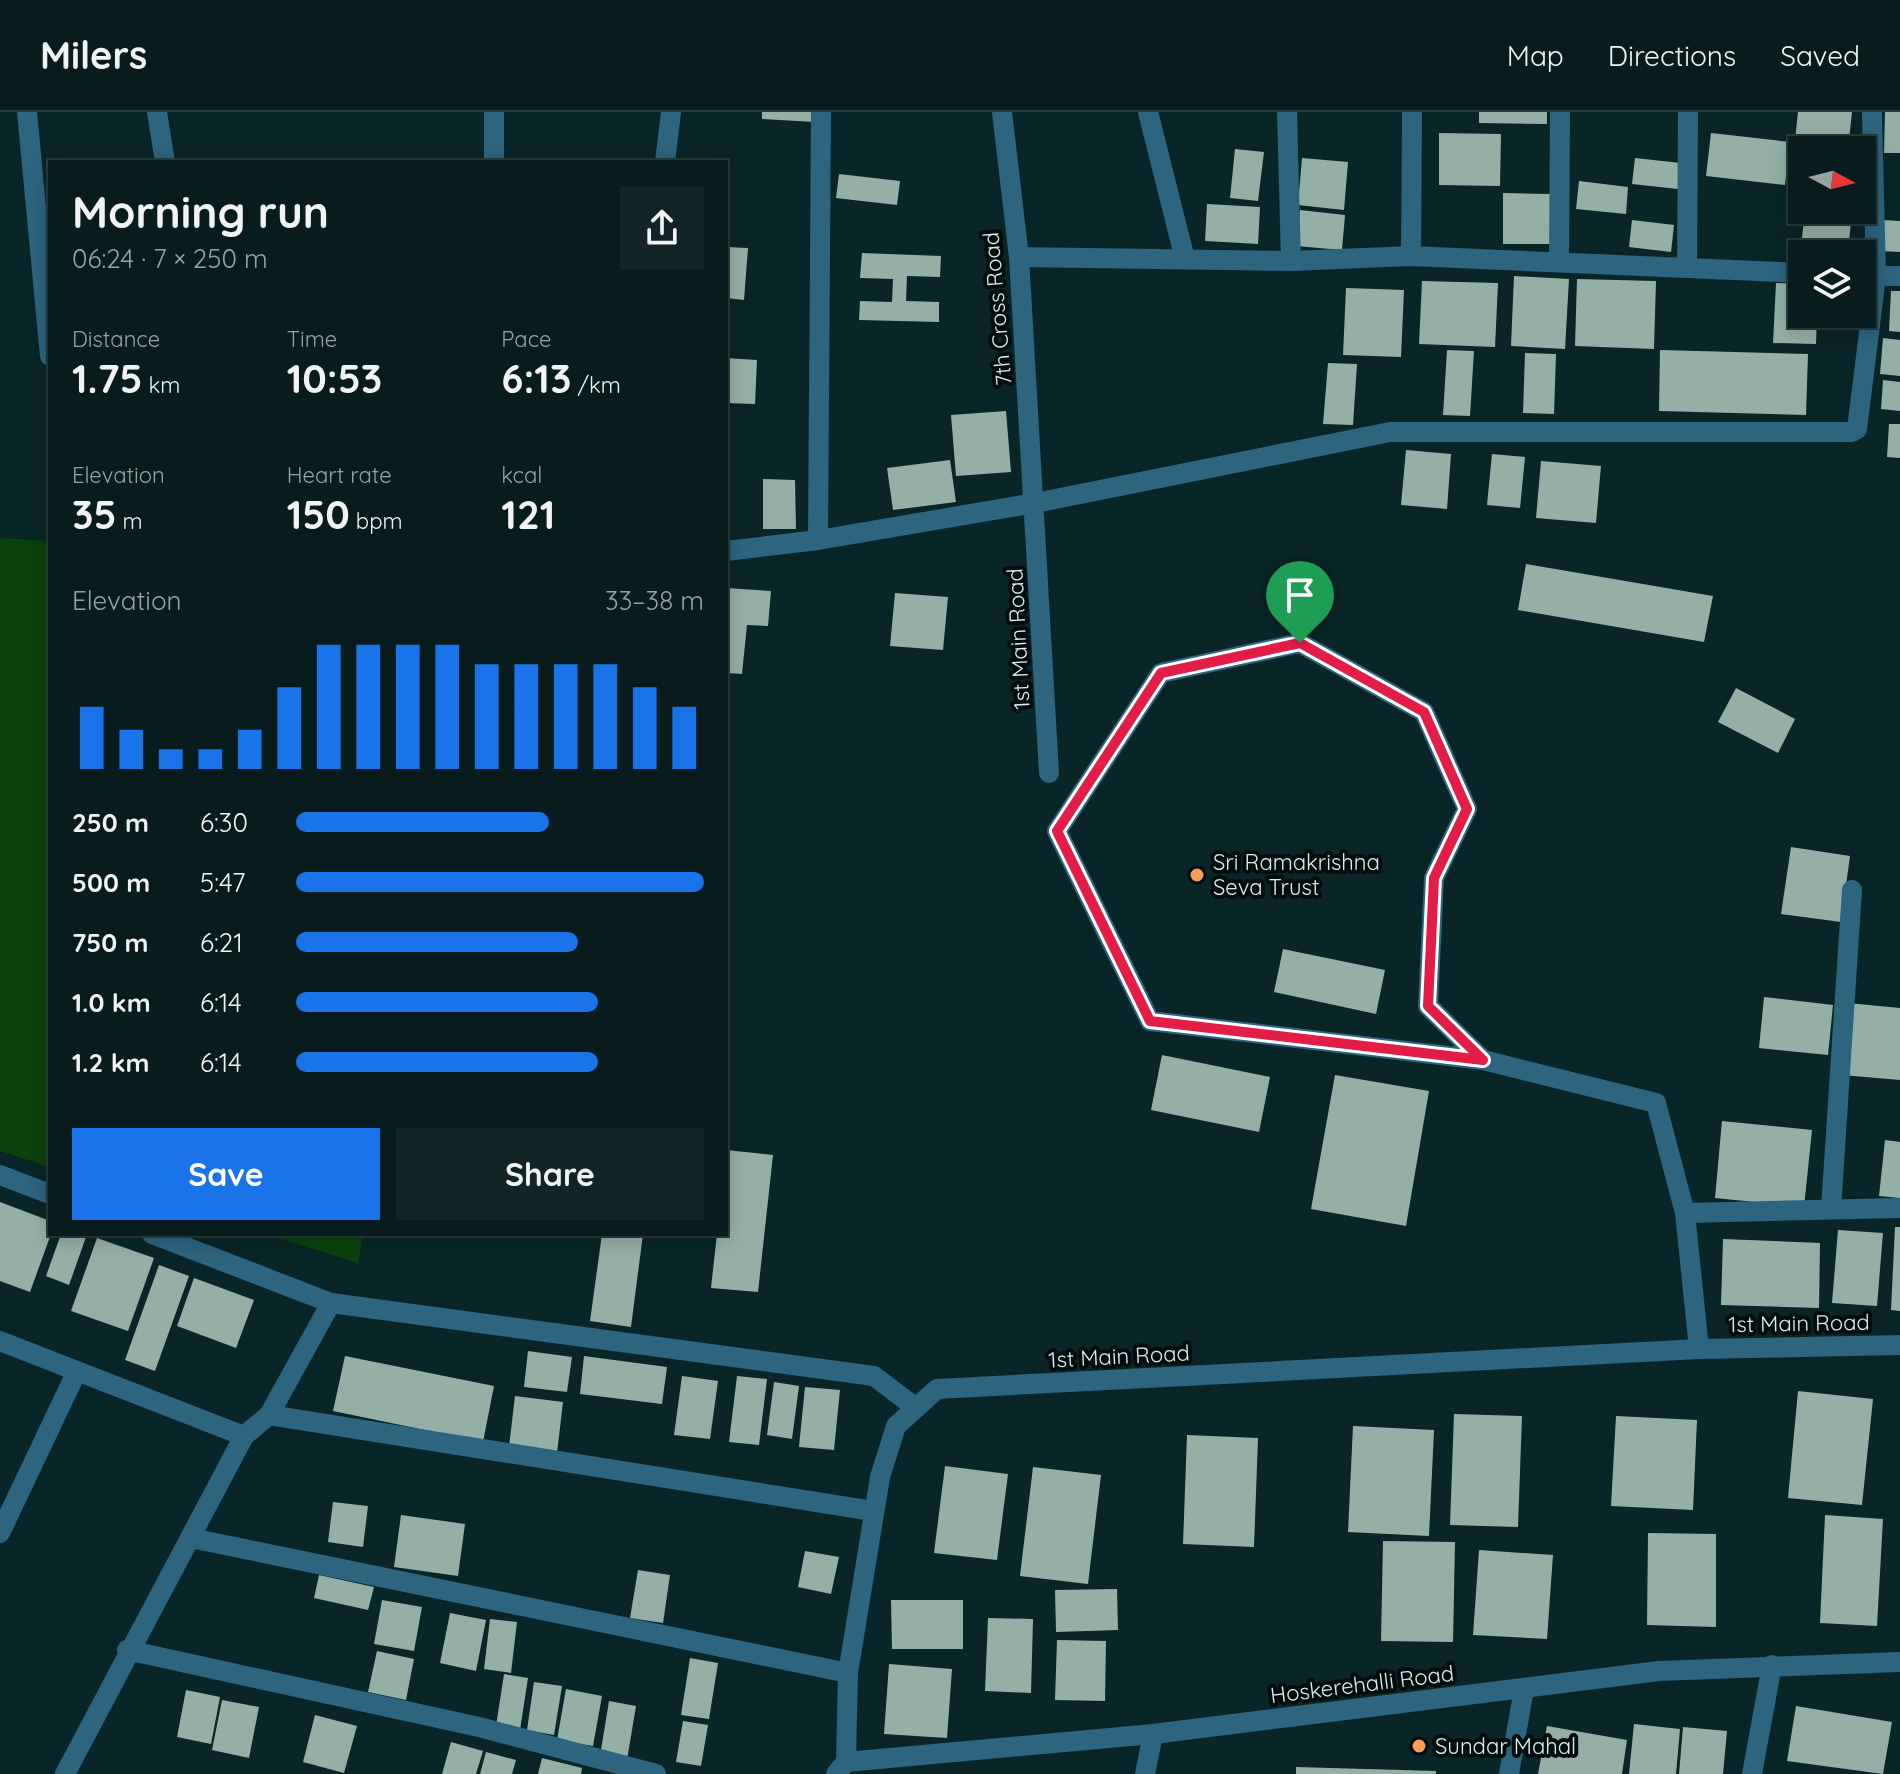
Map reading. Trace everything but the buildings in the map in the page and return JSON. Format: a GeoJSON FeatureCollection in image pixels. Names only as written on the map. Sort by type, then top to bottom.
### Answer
{"type":"FeatureCollection","features":[{"type":"Feature","properties":{"kind":"street"},"geometry":{"type":"LineString","coordinates":[[27,112],[48,335]]}},
{"type":"Feature","properties":{"kind":"street"},"geometry":{"type":"LineString","coordinates":[[157,112],[165,160]]}},
{"type":"Feature","properties":{"kind":"street"},"geometry":{"type":"LineString","coordinates":[[494,112],[494,160]]}},
{"type":"Feature","properties":{"kind":"street"},"geometry":{"type":"LineString","coordinates":[[665,160],[671,112]]}},
{"type":"Feature","properties":{"kind":"street"},"geometry":{"type":"LineString","coordinates":[[818,540],[821,112]]}},
{"type":"Feature","properties":{"kind":"street","name":"7th Cross Road"},"geometry":{"type":"LineString","coordinates":[[1002,112],[1019,257],[1035,503]]}},
{"type":"Feature","properties":{"kind":"street"},"geometry":{"type":"LineString","coordinates":[[1148,112],[1185,259]]}},
{"type":"Feature","properties":{"kind":"street"},"geometry":{"type":"LineString","coordinates":[[1287,112],[1291,261]]}},
{"type":"Feature","properties":{"kind":"street"},"geometry":{"type":"LineString","coordinates":[[1411,256],[1412,112]]}},
{"type":"Feature","properties":{"kind":"street"},"geometry":{"type":"LineString","coordinates":[[1559,261],[1560,112]]}},
{"type":"Feature","properties":{"kind":"street"},"geometry":{"type":"LineString","coordinates":[[1687,267],[1688,112]]}},
{"type":"Feature","properties":{"kind":"street"},"geometry":{"type":"LineString","coordinates":[[1870,240],[1872,112]]}},
{"type":"Feature","properties":{"kind":"street"},"geometry":{"type":"LineString","coordinates":[[1019,257],[1291,261],[1411,256],[1788,272]]}},
{"type":"Feature","properties":{"kind":"street"},"geometry":{"type":"LineString","coordinates":[[1876,276],[1900,276]]}},
{"type":"Feature","properties":{"kind":"street"},"geometry":{"type":"LineString","coordinates":[[728,551],[818,540],[1035,503],[1390,432],[1857,429],[1865,328]]}},
{"type":"Feature","properties":{"kind":"street","name":"1st Main Road"},"geometry":{"type":"LineString","coordinates":[[1035,503],[1049,773]]}},
{"type":"Feature","properties":{"kind":"street","name":"1st Main Road"},"geometry":{"type":"LineString","coordinates":[[1483,1060],[1428,1006],[1434,878],[1467,809],[1424,712],[1300,643],[1161,673],[1057,831],[1150,1021],[1483,1060],[1656,1103],[1685,1213],[1699,1349]]}},
{"type":"Feature","properties":{"kind":"street"},"geometry":{"type":"LineString","coordinates":[[1831,1209],[1852,890]]}},
{"type":"Feature","properties":{"kind":"street"},"geometry":{"type":"LineString","coordinates":[[0,1175],[48,1193]]}},
{"type":"Feature","properties":{"kind":"street"},"geometry":{"type":"LineString","coordinates":[[1685,1213],[1900,1208]]}},
{"type":"Feature","properties":{"kind":"street"},"geometry":{"type":"LineString","coordinates":[[157,1236],[331,1303],[874,1376],[916,1408]]}},
{"type":"Feature","properties":{"kind":"street"},"geometry":{"type":"LineString","coordinates":[[65,1774],[127,1650],[191,1538],[244,1436],[269,1415],[331,1303]]}},
{"type":"Feature","properties":{"kind":"street"},"geometry":{"type":"LineString","coordinates":[[0,1341],[244,1436]]}},
{"type":"Feature","properties":{"kind":"street","name":"1st Main Road"},"geometry":{"type":"LineString","coordinates":[[841,1768],[848,1673],[873,1511],[896,1426],[937,1389],[1699,1349],[1900,1345]]}},
{"type":"Feature","properties":{"kind":"street"},"geometry":{"type":"LineString","coordinates":[[0,1533],[77,1371]]}},
{"type":"Feature","properties":{"kind":"street"},"geometry":{"type":"LineString","coordinates":[[269,1415],[873,1511]]}},
{"type":"Feature","properties":{"kind":"street"},"geometry":{"type":"LineString","coordinates":[[191,1538],[848,1673]]}},
{"type":"Feature","properties":{"kind":"street"},"geometry":{"type":"LineString","coordinates":[[127,1650],[479,1727],[656,1774]]}},
{"type":"Feature","properties":{"kind":"street","name":"Hoskerehalli Road"},"geometry":{"type":"LineString","coordinates":[[841,1768],[1153,1734],[1659,1671],[1900,1662]]}},
{"type":"Feature","properties":{"kind":"street"},"geometry":{"type":"LineString","coordinates":[[1752,1774],[1772,1665]]}},
{"type":"Feature","properties":{"kind":"street"},"geometry":{"type":"LineString","coordinates":[[1509,1774],[1524,1689]]}},
{"type":"Feature","properties":{"kind":"street"},"geometry":{"type":"LineString","coordinates":[[1145,1774],[1153,1734]]}},
{"type":"Feature","properties":{"kind":"green space"},"geometry":{"type":"Polygon","coordinates":[[[0,538],[48,541],[48,1166],[0,1151],[0,538]]]}},
{"type":"Feature","properties":{"kind":"green space"},"geometry":{"type":"Polygon","coordinates":[[[271,1236],[363,1236],[358,1263],[271,1236]]]}},
{"type":"Feature","properties":{"kind":"place","name":"Sri Ramakrishna Seva Trust"},"geometry":{"type":"Point","coordinates":[1197,875]}},
{"type":"Feature","properties":{"kind":"place","name":"Sundar Mahal"},"geometry":{"type":"Point","coordinates":[1419,1746]}},
{"type":"Feature","properties":{"kind":"route"},"geometry":{"type":"LineString","coordinates":[[1300,643],[1424,712],[1467,809],[1434,878],[1428,1006],[1483,1060],[1150,1021],[1057,831],[1161,673],[1300,643]]}}]}
